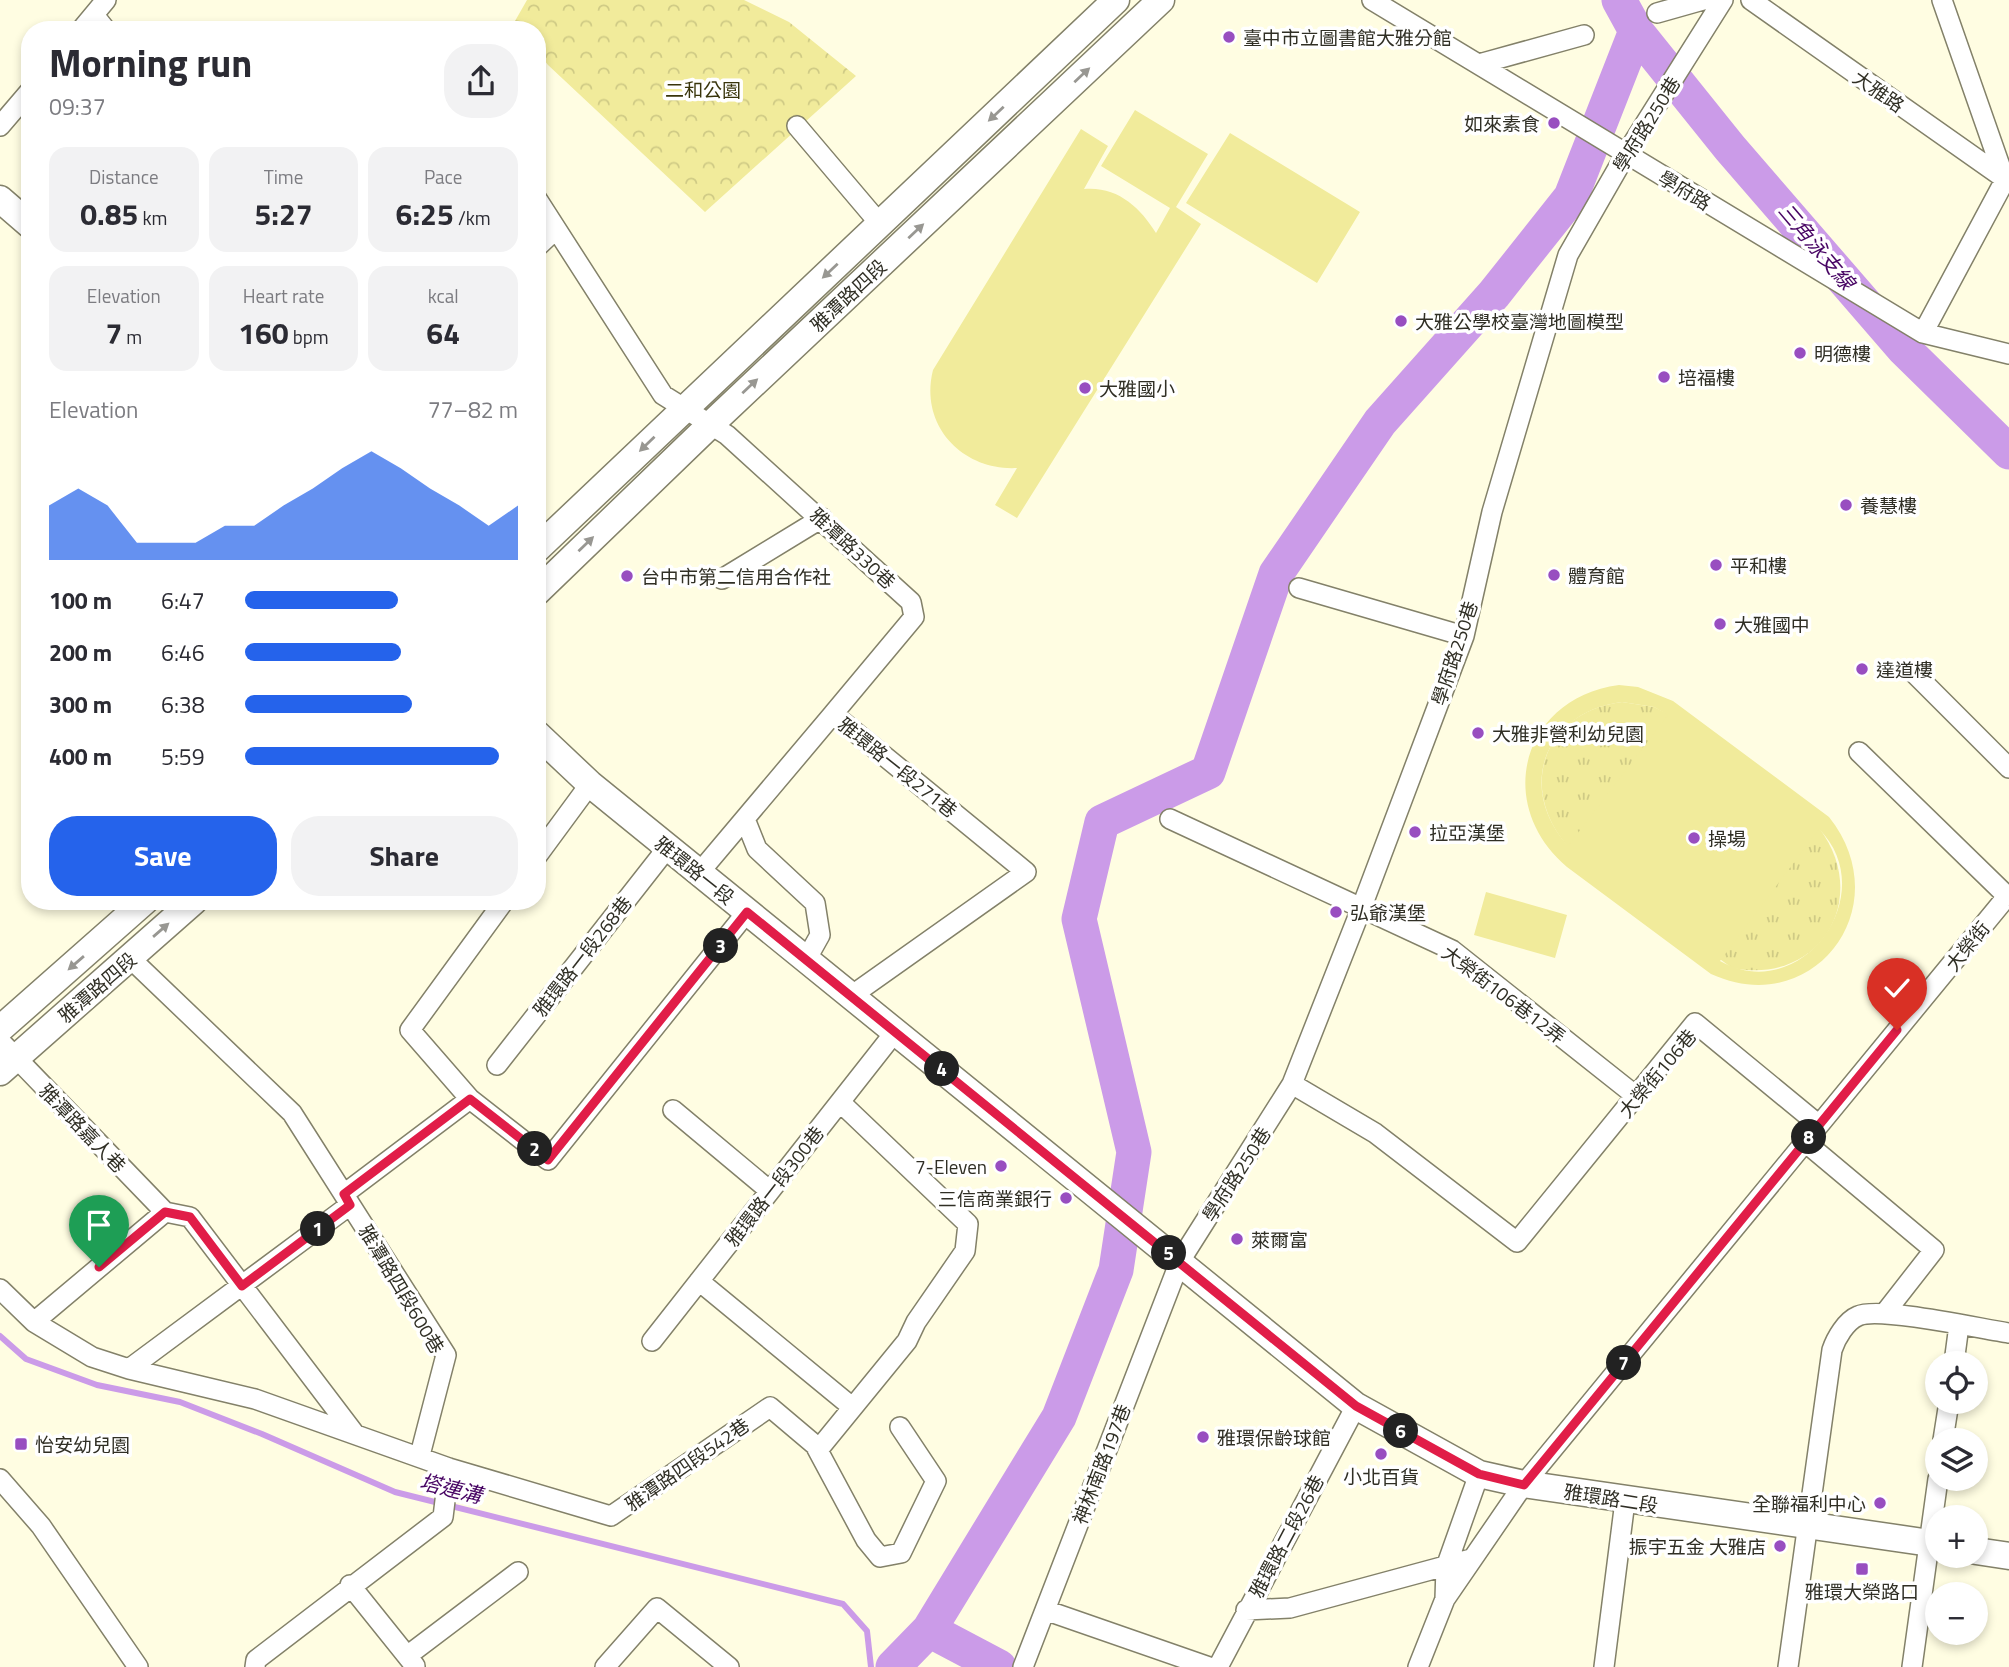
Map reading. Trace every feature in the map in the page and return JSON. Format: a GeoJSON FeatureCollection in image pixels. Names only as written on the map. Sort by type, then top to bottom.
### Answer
{"type":"FeatureCollection","features":[{"type":"Feature","properties":{"kind":"street","name":"雅潭路四段"},"geometry":{"type":"LineString","coordinates":[[546,540],[1116,0]]}},
{"type":"Feature","properties":{"kind":"street","name":"雅潭路四段"},"geometry":{"type":"LineString","coordinates":[[546,583],[1161,0]]}},
{"type":"Feature","properties":{"kind":"street","name":"學府路"},"geometry":{"type":"LineString","coordinates":[[1373,0],[1923,333],[2009,354]]}},
{"type":"Feature","properties":{"kind":"street"},"geometry":{"type":"LineString","coordinates":[[1657,13],[1703,0]]}},
{"type":"Feature","properties":{"kind":"street","name":"學府路250巷"},"geometry":{"type":"LineString","coordinates":[[1180,1261],[1292,1084],[1361,909],[1464,636],[1492,512],[1568,255],[1626,154],[1723,0]]}},
{"type":"Feature","properties":{"kind":"street","name":"大雅路"},"geometry":{"type":"LineString","coordinates":[[1751,0],[2007,181]]}},
{"type":"Feature","properties":{"kind":"street"},"geometry":{"type":"LineString","coordinates":[[1923,333],[2007,181],[1942,0]]}},
{"type":"Feature","properties":{"kind":"street"},"geometry":{"type":"LineString","coordinates":[[1479,65],[1584,34]]}},
{"type":"Feature","properties":{"kind":"street"},"geometry":{"type":"LineString","coordinates":[[0,126],[21,102]]}},
{"type":"Feature","properties":{"kind":"street"},"geometry":{"type":"LineString","coordinates":[[797,125],[880,224]]}},
{"type":"Feature","properties":{"kind":"street"},"geometry":{"type":"LineString","coordinates":[[0,199],[21,217]]}},
{"type":"Feature","properties":{"kind":"street","name":"雅潭路330巷"},"geometry":{"type":"LineString","coordinates":[[546,213],[663,395],[682,410],[727,435],[822,518],[911,602],[914,617],[833,714]]}},
{"type":"Feature","properties":{"kind":"street"},"geometry":{"type":"LineString","coordinates":[[546,238],[556,229]]}},
{"type":"Feature","properties":{"kind":"street"},"geometry":{"type":"LineString","coordinates":[[722,579],[822,518]]}},
{"type":"Feature","properties":{"kind":"street"},"geometry":{"type":"LineString","coordinates":[[1299,588],[1464,636]]}},
{"type":"Feature","properties":{"kind":"street"},"geometry":{"type":"LineString","coordinates":[[1912,671],[2009,768]]}},
{"type":"Feature","properties":{"kind":"street","name":"雅環路一段271巷"},"geometry":{"type":"LineString","coordinates":[[699,873],[833,714],[1026,872],[851,996]]}},
{"type":"Feature","properties":{"kind":"street","name":"雅環路一段"},"geometry":{"type":"LineString","coordinates":[[546,742],[590,784],[1151,1238]]}},
{"type":"Feature","properties":{"kind":"street"},"geometry":{"type":"LineString","coordinates":[[1859,752],[2006,903]]}},
{"type":"Feature","properties":{"kind":"street"},"geometry":{"type":"LineString","coordinates":[[546,844],[590,784]]}},
{"type":"Feature","properties":{"kind":"street"},"geometry":{"type":"LineString","coordinates":[[745,819],[757,849],[815,903],[820,935],[806,960]]}},
{"type":"Feature","properties":{"kind":"street","name":"大榮街106巷12弄"},"geometry":{"type":"LineString","coordinates":[[1170,819],[1452,950],[1636,1096]]}},
{"type":"Feature","properties":{"kind":"street","name":"雅環路一段268巷"},"geometry":{"type":"LineString","coordinates":[[497,1065],[668,847]]}},
{"type":"Feature","properties":{"kind":"street","name":"大榮街"},"geometry":{"type":"LineString","coordinates":[[1445,1599],[1524,1485],[1819,1125],[2006,903]]}},
{"type":"Feature","properties":{"kind":"street","name":"雅潭路四段"},"geometry":{"type":"LineString","coordinates":[[0,1029],[135,910]]}},
{"type":"Feature","properties":{"kind":"street","name":"雅潭路四段"},"geometry":{"type":"LineString","coordinates":[[5,1057],[130,958],[184,910]]}},
{"type":"Feature","properties":{"kind":"street"},"geometry":{"type":"LineString","coordinates":[[497,910],[410,1030],[470,1099],[548,1160],[747,912]]}},
{"type":"Feature","properties":{"kind":"street","name":"雅潭路四段600巷"},"geometry":{"type":"LineString","coordinates":[[130,958],[292,1113],[446,1355],[420,1455]]}},
{"type":"Feature","properties":{"kind":"street","name":"大榮街106巷"},"geometry":{"type":"LineString","coordinates":[[1292,1084],[1375,1133],[1517,1242],[1695,1023],[1819,1125]]}},
{"type":"Feature","properties":{"kind":"street","name":"雅環路一段300巷"},"geometry":{"type":"LineString","coordinates":[[652,1340],[895,1032]]}},
{"type":"Feature","properties":{"kind":"street","name":"雅潭路嘉人巷"},"geometry":{"type":"LineString","coordinates":[[5,1057],[165,1212],[190,1217],[354,1433]]}},
{"type":"Feature","properties":{"kind":"street"},"geometry":{"type":"LineString","coordinates":[[128,1369],[242,1286],[470,1099]]}},
{"type":"Feature","properties":{"kind":"street"},"geometry":{"type":"LineString","coordinates":[[818,1450],[908,1341],[916,1322],[965,1251],[968,1224],[840,1101]]}},
{"type":"Feature","properties":{"kind":"street"},"geometry":{"type":"LineString","coordinates":[[673,1110],[770,1191]]}},
{"type":"Feature","properties":{"kind":"street"},"geometry":{"type":"LineString","coordinates":[[1805,1142],[1934,1250],[1884,1314]]}},
{"type":"Feature","properties":{"kind":"street"},"geometry":{"type":"LineString","coordinates":[[34,1322],[165,1212]]}},
{"type":"Feature","properties":{"kind":"street","name":"雅環路二段"},"geometry":{"type":"LineString","coordinates":[[1151,1238],[1356,1406],[1479,1474],[1524,1485],[1625,1501],[1925,1543]]}},
{"type":"Feature","properties":{"kind":"street","name":"神林南路197巷"},"geometry":{"type":"LineString","coordinates":[[1024,1663],[1180,1261]]}},
{"type":"Feature","properties":{"kind":"street"},"geometry":{"type":"LineString","coordinates":[[699,1281],[852,1407]]}},
{"type":"Feature","properties":{"kind":"street","name":"雅潭路四段542巷"},"geometry":{"type":"LineString","coordinates":[[0,1289],[34,1322],[92,1357],[128,1369],[255,1399],[420,1455],[449,1468],[611,1516],[770,1406],[818,1450],[866,1540],[880,1557],[901,1553],[936,1481],[900,1427]]}},
{"type":"Feature","properties":{"kind":"street"},"geometry":{"type":"LineString","coordinates":[[1788,1667],[1832,1350],[1837,1336],[1858,1316],[1884,1314],[2009,1333]]}},
{"type":"Feature","properties":{"kind":"street"},"geometry":{"type":"LineString","coordinates":[[1956,1351],[1959,1325]]}},
{"type":"Feature","properties":{"kind":"street","name":"雅環路二段26巷"},"geometry":{"type":"LineString","coordinates":[[1218,1667],[1356,1406]]}},
{"type":"Feature","properties":{"kind":"street"},"geometry":{"type":"LineString","coordinates":[[255,1667],[256,1660],[443,1517],[449,1468]]}},
{"type":"Feature","properties":{"kind":"street"},"geometry":{"type":"LineString","coordinates":[[1418,1667],[1445,1599],[1446,1567],[1479,1474]]}},
{"type":"Feature","properties":{"kind":"street"},"geometry":{"type":"LineString","coordinates":[[0,1479],[41,1526],[138,1667]]}},
{"type":"Feature","properties":{"kind":"street"},"geometry":{"type":"LineString","coordinates":[[1604,1667],[1625,1501]]}},
{"type":"Feature","properties":{"kind":"street"},"geometry":{"type":"LineString","coordinates":[[1988,1553],[2009,1556]]}},
{"type":"Feature","properties":{"kind":"street"},"geometry":{"type":"LineString","coordinates":[[1246,1610],[1290,1608],[1471,1559]]}},
{"type":"Feature","properties":{"kind":"street"},"geometry":{"type":"LineString","coordinates":[[1912,1667],[1929,1568]]}},
{"type":"Feature","properties":{"kind":"street"},"geometry":{"type":"LineString","coordinates":[[351,1585],[412,1662],[518,1572]]}},
{"type":"Feature","properties":{"kind":"street"},"geometry":{"type":"LineString","coordinates":[[605,1667],[657,1608],[729,1667]]}},
{"type":"Feature","properties":{"kind":"street"},"geometry":{"type":"LineString","coordinates":[[1045,1609],[1209,1667]]}},
{"type":"Feature","properties":{"kind":"green space","name":"二和公園"},"geometry":{"type":"Polygon","coordinates":[[[527,0],[744,0],[789,22],[856,76],[705,212],[548,65],[546,21],[515,21],[527,0]]]}},
{"type":"Feature","properties":{"kind":"green space"},"geometry":{"type":"Polygon","coordinates":[[[1135,110],[1208,154],[1176,207],[1201,224],[1017,518],[995,505],[1017,468],[997,467],[979,462],[949,441],[932,409],[930,390],[933,370],[1081,129],[1108,146],[1084,189],[1107,191],[1126,200],[1143,215],[1156,233],[1170,208],[1101,166],[1135,110]]]}},
{"type":"Feature","properties":{"kind":"green space"},"geometry":{"type":"Polygon","coordinates":[[[1230,133],[1360,212],[1317,283],[1186,203],[1230,133]]]}},
{"type":"Feature","properties":{"kind":"green space","name":"操場"},"geometry":{"type":"Polygon","coordinates":[[[1619,685],[1638,687],[1673,701],[1829,817],[1849,851],[1855,886],[1850,918],[1835,946],[1812,968],[1783,982],[1749,984],[1711,974],[1567,867],[1544,842],[1530,814],[1525,785],[1529,757],[1540,732],[1560,710],[1586,694],[1619,685]],[[1622,702],[1595,709],[1573,721],[1557,737],[1546,756],[1542,778],[1544,800],[1552,824],[1568,846],[1668,715],[1654,707],[1622,702]],[[1819,829],[1720,961],[1750,971],[1779,969],[1804,956],[1824,936],[1837,911],[1842,883],[1836,855],[1819,829]]]}},
{"type":"Feature","properties":{"kind":"green space","name":"操場"},"geometry":{"type":"Polygon","coordinates":[[[1622,702],[1654,707],[1668,714],[1819,828],[1834,855],[1840,882],[1838,908],[1828,931],[1812,950],[1790,964],[1763,970],[1732,968],[1568,847],[1552,824],[1544,801],[1542,778],[1546,756],[1557,737],[1573,721],[1595,709],[1622,702]]]}},
{"type":"Feature","properties":{"kind":"green space"},"geometry":{"type":"Polygon","coordinates":[[[1486,892],[1567,915],[1555,958],[1474,935],[1486,892]]]}},
{"type":"Feature","properties":{"kind":"waterway","name":"三角泳支線"},"geometry":{"type":"LineString","coordinates":[[1619,0],[1636,31],[1730,148],[1904,349],[2009,452]]}},
{"type":"Feature","properties":{"kind":"waterway"},"geometry":{"type":"LineString","coordinates":[[893,1667],[929,1630],[1059,1417],[1116,1270],[1134,1152],[1079,919],[1102,822],[1208,772],[1276,574],[1380,422],[1494,294],[1571,197],[1636,31]]}},
{"type":"Feature","properties":{"kind":"waterway","name":"塔連溝"},"geometry":{"type":"LineString","coordinates":[[0,1336],[26,1359],[97,1385],[180,1402],[262,1434],[395,1492],[843,1604],[867,1631],[871,1667]]}},
{"type":"Feature","properties":{"kind":"waterway"},"geometry":{"type":"LineString","coordinates":[[929,1630],[999,1667]]}},
{"type":"Feature","properties":{"kind":"place","name":"臺中市立圖書館大雅分館"},"geometry":{"type":"Point","coordinates":[1229,37]}},
{"type":"Feature","properties":{"kind":"place","name":"如來素食"},"geometry":{"type":"Point","coordinates":[1554,123]}},
{"type":"Feature","properties":{"kind":"place","name":"大雅公學校臺灣地圖模型"},"geometry":{"type":"Point","coordinates":[1401,321]}},
{"type":"Feature","properties":{"kind":"place","name":"明德樓"},"geometry":{"type":"Point","coordinates":[1800,353]}},
{"type":"Feature","properties":{"kind":"place","name":"培福樓"},"geometry":{"type":"Point","coordinates":[1664,377]}},
{"type":"Feature","properties":{"kind":"place","name":"大雅國小"},"geometry":{"type":"Point","coordinates":[1085,388]}},
{"type":"Feature","properties":{"kind":"place","name":"養慧樓"},"geometry":{"type":"Point","coordinates":[1846,505]}},
{"type":"Feature","properties":{"kind":"place","name":"平和樓"},"geometry":{"type":"Point","coordinates":[1716,565]}},
{"type":"Feature","properties":{"kind":"place","name":"體育館"},"geometry":{"type":"Point","coordinates":[1554,575]}},
{"type":"Feature","properties":{"kind":"place","name":"台中市第二信用合作社"},"geometry":{"type":"Point","coordinates":[627,576]}},
{"type":"Feature","properties":{"kind":"place","name":"大雅國中"},"geometry":{"type":"Point","coordinates":[1720,624]}},
{"type":"Feature","properties":{"kind":"place","name":"達道樓"},"geometry":{"type":"Point","coordinates":[1862,669]}},
{"type":"Feature","properties":{"kind":"place","name":"大雅非營利幼兒園"},"geometry":{"type":"Point","coordinates":[1478,733]}},
{"type":"Feature","properties":{"kind":"place","name":"拉亞漢堡"},"geometry":{"type":"Point","coordinates":[1415,832]}},
{"type":"Feature","properties":{"kind":"place","name":"操場"},"geometry":{"type":"Point","coordinates":[1694,838]}},
{"type":"Feature","properties":{"kind":"place","name":"弘爺漢堡"},"geometry":{"type":"Point","coordinates":[1336,912]}},
{"type":"Feature","properties":{"kind":"place","name":"7-Eleven"},"geometry":{"type":"Point","coordinates":[1001,1166]}},
{"type":"Feature","properties":{"kind":"place","name":"三信商業銀行"},"geometry":{"type":"Point","coordinates":[1066,1198]}},
{"type":"Feature","properties":{"kind":"place","name":"萊爾富"},"geometry":{"type":"Point","coordinates":[1237,1239]}},
{"type":"Feature","properties":{"kind":"place","name":"雅環保齡球館"},"geometry":{"type":"Point","coordinates":[1203,1437]}},
{"type":"Feature","properties":{"kind":"place","name":"怡安幼兒園"},"geometry":{"type":"Point","coordinates":[21,1444]}},
{"type":"Feature","properties":{"kind":"place","name":"小北百貨"},"geometry":{"type":"Point","coordinates":[1381,1454]}},
{"type":"Feature","properties":{"kind":"place","name":"全聯福利中心"},"geometry":{"type":"Point","coordinates":[1880,1503]}},
{"type":"Feature","properties":{"kind":"place","name":"振宇五金 大雅店"},"geometry":{"type":"Point","coordinates":[1780,1546]}},
{"type":"Feature","properties":{"kind":"place","name":"雅環大榮路口"},"geometry":{"type":"Point","coordinates":[1862,1569]}},
{"type":"Feature","properties":{"kind":"route"},"geometry":{"type":"LineString","coordinates":[[99,1267],[165,1212],[190,1217],[242,1286],[350,1205],[344,1194],[470,1099],[548,1160],[747,912],[1356,1406],[1479,1474],[1524,1485],[1897,1030]]}}]}
